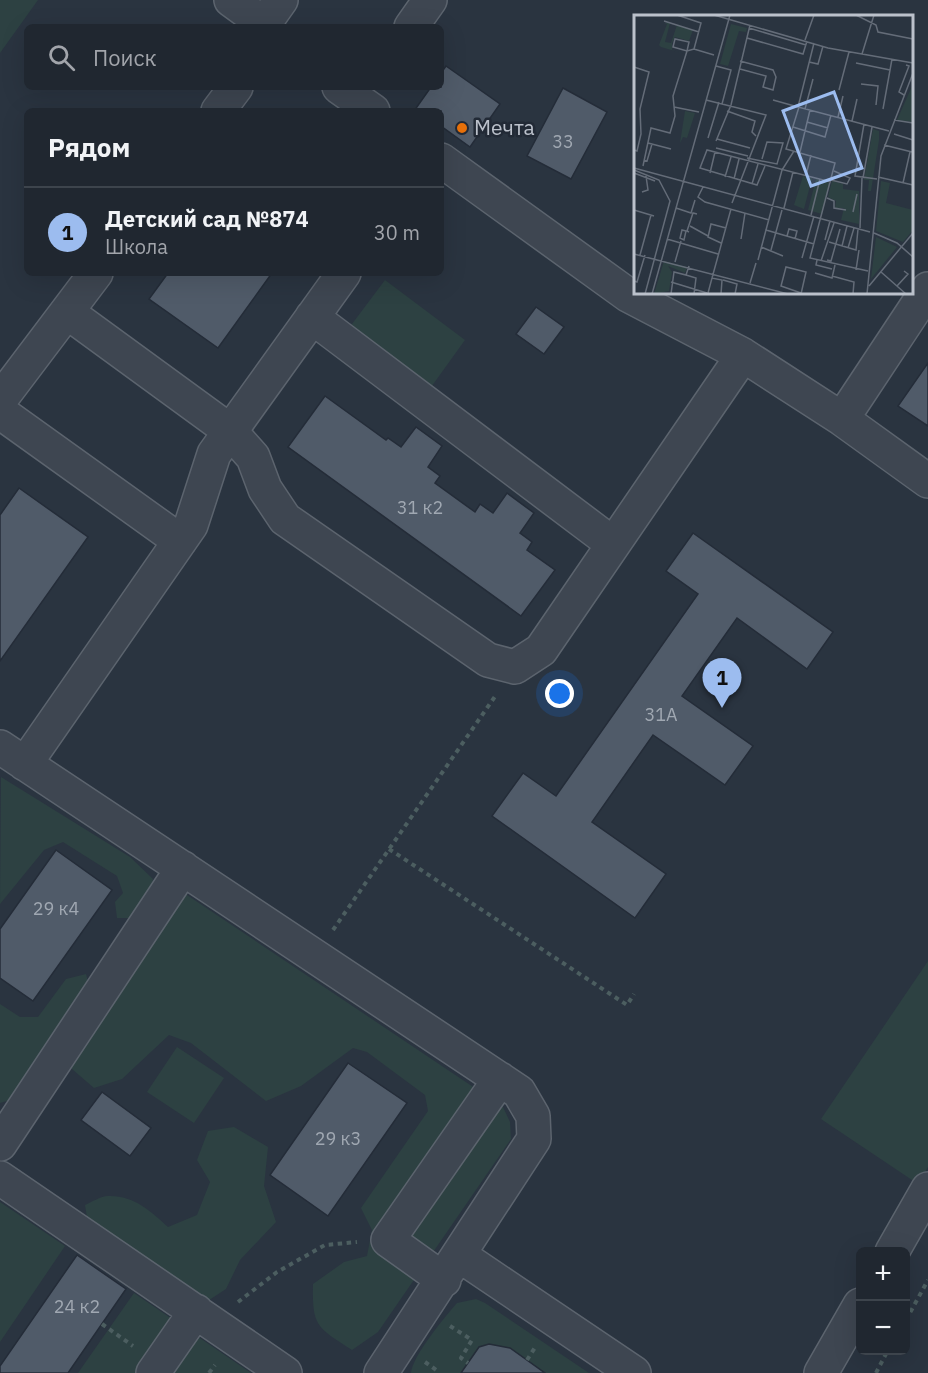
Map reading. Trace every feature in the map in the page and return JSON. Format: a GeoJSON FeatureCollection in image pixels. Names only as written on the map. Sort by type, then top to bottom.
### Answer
{"type":"FeatureCollection","features":[{"type":"Feature","properties":{"kind":"lane"},"geometry":{"type":"LineString","coordinates":[[231,0],[269,17]]}},
{"type":"Feature","properties":{"kind":"lane"},"geometry":{"type":"LineString","coordinates":[[413,24],[430,0]]}},
{"type":"Feature","properties":{"kind":"lane"},"geometry":{"type":"LineString","coordinates":[[220,108],[234,90]]}},
{"type":"Feature","properties":{"kind":"lane"},"geometry":{"type":"LineString","coordinates":[[444,162],[628,295],[744,356],[842,418],[928,481]]}},
{"type":"Feature","properties":{"kind":"lane"},"geometry":{"type":"LineString","coordinates":[[0,400],[94,276]]}},
{"type":"Feature","properties":{"kind":"lane"},"geometry":{"type":"LineString","coordinates":[[342,276],[214,454],[191,525],[13,756],[519,1092],[533,1116],[534,1139],[381,1373]]}},
{"type":"Feature","properties":{"kind":"lane"},"geometry":{"type":"LineString","coordinates":[[842,418],[928,289]]}},
{"type":"Feature","properties":{"kind":"lane"},"geometry":{"type":"LineString","coordinates":[[67,312],[230,431],[253,457],[265,489],[285,519],[488,660],[515,667],[541,650],[744,356]]}},
{"type":"Feature","properties":{"kind":"lane"},"geometry":{"type":"LineString","coordinates":[[312,317],[613,544]]}},
{"type":"Feature","properties":{"kind":"lane"},"geometry":{"type":"LineString","coordinates":[[0,412],[180,541]]}},
{"type":"Feature","properties":{"kind":"lane"},"geometry":{"type":"LineString","coordinates":[[0,1144],[183,868]]}},
{"type":"Feature","properties":{"kind":"lane"},"geometry":{"type":"LineString","coordinates":[[500,1079],[388,1240],[451,1267],[634,1373]]}},
{"type":"Feature","properties":{"kind":"lane"},"geometry":{"type":"LineString","coordinates":[[0,1178],[285,1373]]}},
{"type":"Feature","properties":{"kind":"lane"},"geometry":{"type":"LineString","coordinates":[[894,1247],[928,1189]]}},
{"type":"Feature","properties":{"kind":"lane"},"geometry":{"type":"LineString","coordinates":[[821,1373],[856,1314]]}},
{"type":"Feature","properties":{"kind":"lane"},"geometry":{"type":"LineString","coordinates":[[153,1373],[204,1316]]}},
{"type":"Feature","properties":{"kind":"path"},"geometry":{"type":"LineString","coordinates":[[315,956],[515,667]]}},
{"type":"Feature","properties":{"kind":"path"},"geometry":{"type":"LineString","coordinates":[[388,849],[627,1005],[634,994]]}},
{"type":"Feature","properties":{"kind":"path"},"geometry":{"type":"LineString","coordinates":[[204,1316],[325,1245],[388,1240]]}},
{"type":"Feature","properties":{"kind":"path"},"geometry":{"type":"LineString","coordinates":[[910,1313],[928,1280]]}},
{"type":"Feature","properties":{"kind":"path"},"geometry":{"type":"LineString","coordinates":[[447,1324],[472,1340],[461,1358],[468,1363]]}},
{"type":"Feature","properties":{"kind":"path"},"geometry":{"type":"LineString","coordinates":[[876,1373],[885,1355]]}},
{"type":"Feature","properties":{"kind":"green space"},"geometry":{"type":"Polygon","coordinates":[[[0,0],[38,0],[0,53],[0,0]]]}},
{"type":"Feature","properties":{"kind":"green space"},"geometry":{"type":"Polygon","coordinates":[[[385,280],[465,340],[429,390],[349,328],[385,280]]]}},
{"type":"Feature","properties":{"kind":"green space"},"geometry":{"type":"Polygon","coordinates":[[[1,777],[130,857],[153,879],[150,902],[137,918],[117,918],[115,902],[123,893],[117,876],[63,842],[44,850],[0,904],[1,777]]]}},
{"type":"Feature","properties":{"kind":"green space"},"geometry":{"type":"Polygon","coordinates":[[[184,893],[503,1107],[510,1122],[511,1139],[378,1332],[352,1350],[331,1336],[319,1324],[314,1309],[313,1284],[344,1262],[367,1256],[372,1230],[361,1208],[428,1111],[425,1095],[367,1052],[353,1048],[301,1086],[266,1101],[191,1043],[169,1035],[122,1079],[94,1088],[72,1069],[70,1051],[184,893]]]}},
{"type":"Feature","properties":{"kind":"green space"},"geometry":{"type":"Polygon","coordinates":[[[928,961],[928,1167],[918,1184],[821,1119],[928,961]]]}},
{"type":"Feature","properties":{"kind":"green space"},"geometry":{"type":"Polygon","coordinates":[[[86,974],[90,990],[17,1098],[0,1103],[0,1004],[20,1017],[38,1017],[66,979],[86,974]]]}},
{"type":"Feature","properties":{"kind":"green space"},"geometry":{"type":"Polygon","coordinates":[[[177,1047],[224,1078],[194,1123],[147,1092],[177,1047]]]}},
{"type":"Feature","properties":{"kind":"green space"},"geometry":{"type":"Polygon","coordinates":[[[234,1127],[268,1147],[264,1186],[276,1222],[240,1260],[226,1289],[203,1304],[93,1228],[87,1217],[85,1205],[105,1196],[126,1198],[148,1210],[168,1227],[197,1215],[210,1182],[197,1160],[208,1131],[234,1127]]]}},
{"type":"Feature","properties":{"kind":"green space"},"geometry":{"type":"Polygon","coordinates":[[[0,1202],[65,1246],[0,1342],[0,1202]]]}},
{"type":"Feature","properties":{"kind":"green space"},"geometry":{"type":"Polygon","coordinates":[[[134,1293],[251,1373],[78,1373],[134,1293]]]}},
{"type":"Feature","properties":{"kind":"green space"},"geometry":{"type":"Polygon","coordinates":[[[476,1299],[589,1373],[411,1373],[423,1347],[457,1303],[476,1299]]]}},
{"type":"Feature","properties":{"kind":"building"},"geometry":{"type":"Polygon","coordinates":[[[446,66],[500,104],[470,147],[444,128],[444,108],[416,108],[429,90],[444,90],[446,66]]]}},
{"type":"Feature","properties":{"kind":"building"},"geometry":{"type":"Polygon","coordinates":[[[563,88],[607,112],[571,179],[527,156],[563,88]]]}},
{"type":"Feature","properties":{"kind":"building"},"geometry":{"type":"Polygon","coordinates":[[[166,276],[270,276],[218,348],[149,299],[166,276]]]}},
{"type":"Feature","properties":{"kind":"building"},"geometry":{"type":"Polygon","coordinates":[[[536,307],[564,327],[544,354],[516,334],[536,307]]]}},
{"type":"Feature","properties":{"kind":"building"},"geometry":{"type":"Polygon","coordinates":[[[928,363],[928,426],[898,406],[928,363]]]}},
{"type":"Feature","properties":{"kind":"building"},"geometry":{"type":"Polygon","coordinates":[[[325,396],[386,440],[388,438],[401,447],[416,427],[442,446],[428,467],[440,476],[435,483],[475,512],[480,504],[493,513],[507,493],[534,513],[520,533],[532,542],[527,550],[555,570],[521,616],[288,447],[325,396]]]}},
{"type":"Feature","properties":{"kind":"building"},"geometry":{"type":"Polygon","coordinates":[[[19,488],[88,537],[0,661],[0,515],[19,488]]]}},
{"type":"Feature","properties":{"kind":"building"},"geometry":{"type":"Polygon","coordinates":[[[693,533],[833,632],[807,669],[737,618],[682,696],[753,746],[725,785],[653,735],[592,822],[666,874],[635,918],[492,816],[523,773],[556,796],[698,594],[666,571],[693,533]]]}},
{"type":"Feature","properties":{"kind":"building"},"geometry":{"type":"Polygon","coordinates":[[[56,850],[112,890],[33,1001],[0,978],[0,929],[56,850]]]}},
{"type":"Feature","properties":{"kind":"building"},"geometry":{"type":"Polygon","coordinates":[[[348,1063],[407,1103],[328,1216],[270,1175],[348,1063]]]}},
{"type":"Feature","properties":{"kind":"building"},"geometry":{"type":"Polygon","coordinates":[[[102,1092],[151,1128],[130,1156],[81,1120],[102,1092]]]}},
{"type":"Feature","properties":{"kind":"building"},"geometry":{"type":"Polygon","coordinates":[[[77,1255],[126,1289],[68,1373],[0,1373],[0,1366],[77,1255]]]}},
{"type":"Feature","properties":{"kind":"building"},"geometry":{"type":"Polygon","coordinates":[[[489,1344],[510,1348],[545,1373],[461,1373],[479,1347],[489,1344]]]}},
{"type":"Feature","properties":{"kind":"place","name":"Мечта"},"geometry":{"type":"Point","coordinates":[462,128]}},
{"type":"Feature","properties":{"kind":"place","name":"Детский сад №874"},"geometry":{"type":"Point","coordinates":[722,708]}}]}
